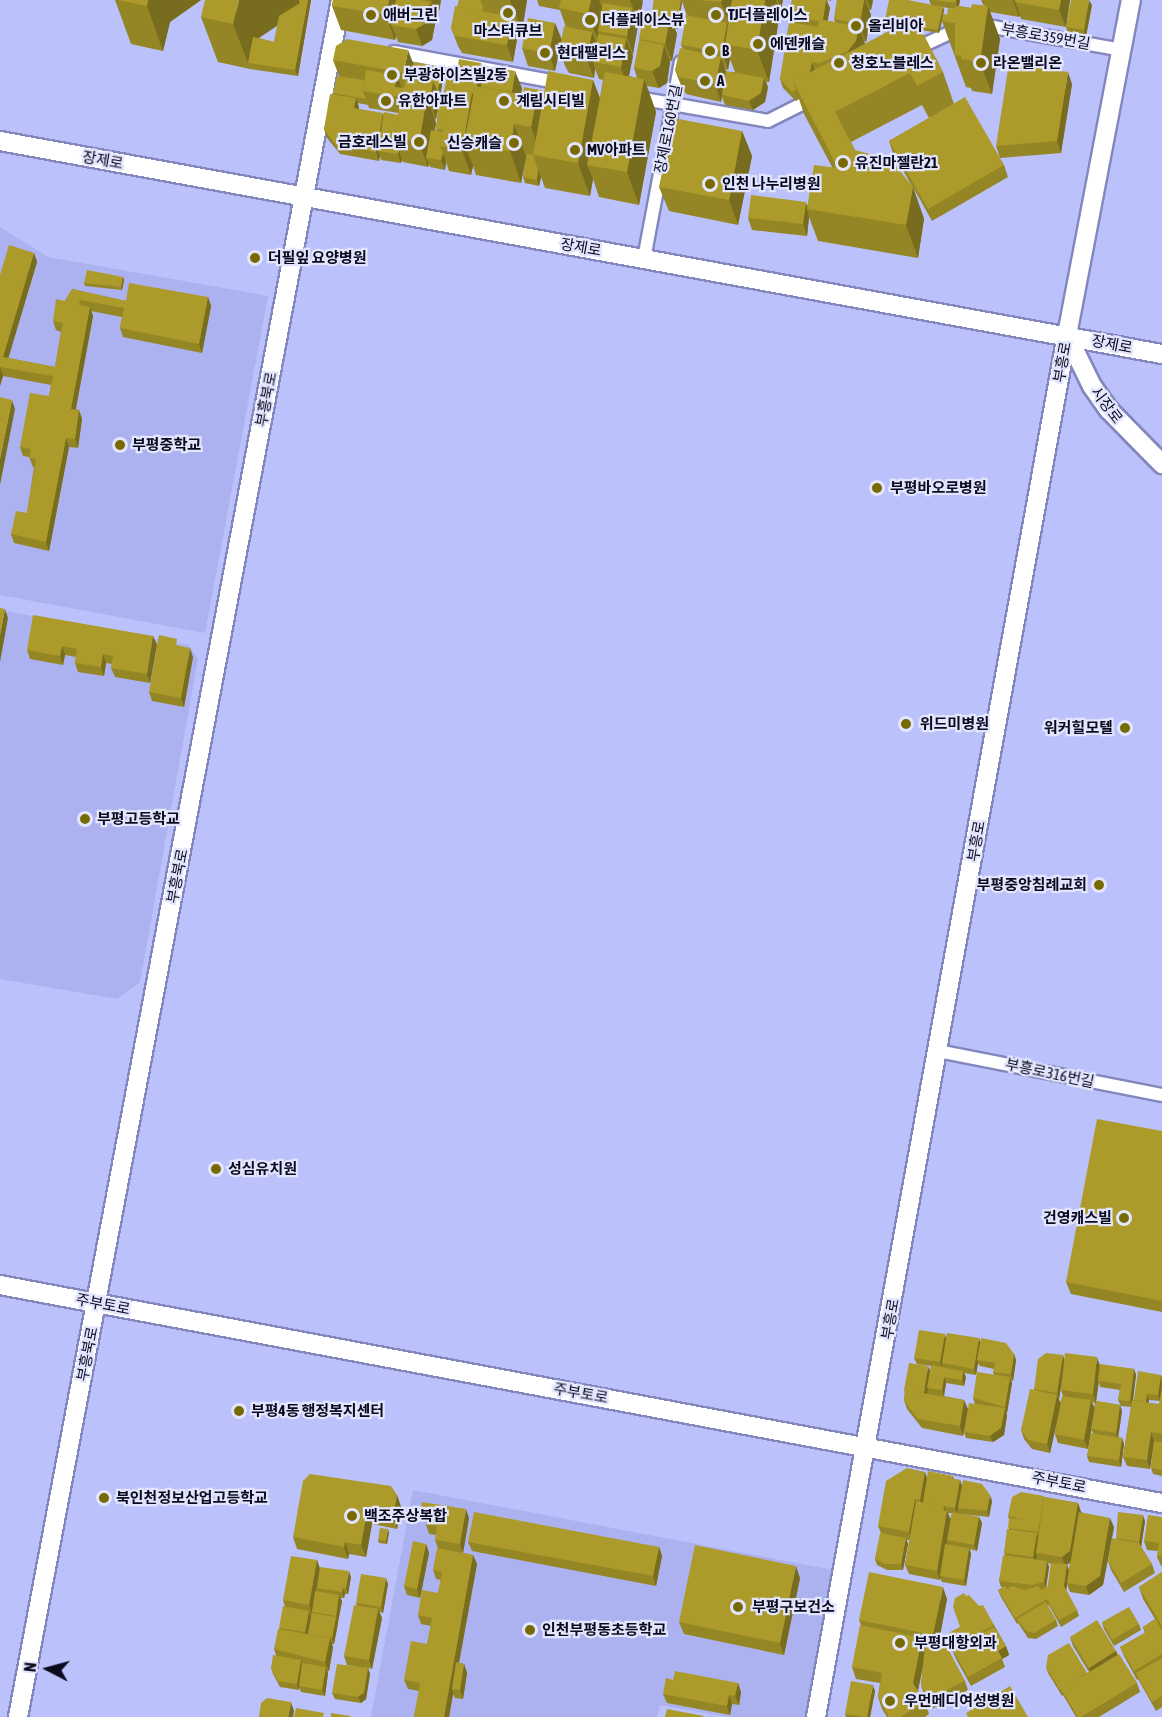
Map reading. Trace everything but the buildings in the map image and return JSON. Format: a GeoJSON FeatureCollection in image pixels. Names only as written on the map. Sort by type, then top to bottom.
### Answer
{"type":"FeatureCollection","features":[{"type":"Feature","properties":{"kind":"main road","name":"부흥북로"},"geometry":{"type":"LineString","coordinates":[[18,1717],[304,197],[339,41],[341,0]]}},
{"type":"Feature","properties":{"kind":"main road","name":"부흥로"},"geometry":{"type":"LineString","coordinates":[[816,1717],[1067,336],[1131,0]]}},
{"type":"Feature","properties":{"kind":"main road","name":"장제로"},"geometry":{"type":"LineString","coordinates":[[0,141],[1162,354]]}},
{"type":"Feature","properties":{"kind":"main road","name":"시장로"},"geometry":{"type":"LineString","coordinates":[[1067,336],[1092,386],[1109,410],[1162,464]]}},
{"type":"Feature","properties":{"kind":"main road","name":"주부토로"},"geometry":{"type":"LineString","coordinates":[[0,1285],[1162,1503]]}},
{"type":"Feature","properties":{"kind":"street","name":"부흥로359번길"},"geometry":{"type":"LineString","coordinates":[[900,56],[972,17],[1122,50]]}},
{"type":"Feature","properties":{"kind":"street","name":"장제로160번길"},"geometry":{"type":"LineString","coordinates":[[644,259],[684,46]]}},
{"type":"Feature","properties":{"kind":"street"},"geometry":{"type":"LineString","coordinates":[[379,49],[579,87]]}},
{"type":"Feature","properties":{"kind":"street"},"geometry":{"type":"LineString","coordinates":[[630,96],[768,122],[829,91]]}},
{"type":"Feature","properties":{"kind":"street","name":"부흥로316번길"},"geometry":{"type":"LineString","coordinates":[[938,1051],[1162,1095]]}},
{"type":"Feature","properties":{"kind":"shaded area","name":"부평중학교"},"geometry":{"type":"Polygon","coordinates":[[[0,227],[48,257],[268,296],[205,633],[0,595],[0,227]]]}},
{"type":"Feature","properties":{"kind":"shaded area","name":"부평고등학교"},"geometry":{"type":"Polygon","coordinates":[[[0,610],[189,645],[198,659],[140,982],[117,999],[0,979],[0,610]]]}},
{"type":"Feature","properties":{"kind":"shaded area","name":"인천부평동초등학교"},"geometry":{"type":"Polygon","coordinates":[[[413,1490],[844,1572],[816,1717],[728,1717],[660,1705],[657,1717],[371,1717],[413,1490]]]}},
{"type":"Feature","properties":{"kind":"place","name":"마스터큐브"},"geometry":{"type":"Point","coordinates":[508,13]}},
{"type":"Feature","properties":{"kind":"place","name":"애버그린"},"geometry":{"type":"Point","coordinates":[371,15]}},
{"type":"Feature","properties":{"kind":"place","name":"TJ더플레이스"},"geometry":{"type":"Point","coordinates":[716,15]}},
{"type":"Feature","properties":{"kind":"place","name":"더플레이스뷰"},"geometry":{"type":"Point","coordinates":[590,20]}},
{"type":"Feature","properties":{"kind":"place","name":"올리비아"},"geometry":{"type":"Point","coordinates":[856,26]}},
{"type":"Feature","properties":{"kind":"place","name":"에덴캐슬"},"geometry":{"type":"Point","coordinates":[758,44]}},
{"type":"Feature","properties":{"kind":"place","name":"B"},"geometry":{"type":"Point","coordinates":[710,51]}},
{"type":"Feature","properties":{"kind":"place","name":"현대팰리스"},"geometry":{"type":"Point","coordinates":[545,53]}},
{"type":"Feature","properties":{"kind":"place","name":"청호노블레스"},"geometry":{"type":"Point","coordinates":[839,63]}},
{"type":"Feature","properties":{"kind":"place","name":"라온밸리온"},"geometry":{"type":"Point","coordinates":[981,63]}},
{"type":"Feature","properties":{"kind":"place","name":"부광하이츠빌2동"},"geometry":{"type":"Point","coordinates":[392,75]}},
{"type":"Feature","properties":{"kind":"place","name":"A"},"geometry":{"type":"Point","coordinates":[705,81]}},
{"type":"Feature","properties":{"kind":"place","name":"유한아파트"},"geometry":{"type":"Point","coordinates":[386,101]}},
{"type":"Feature","properties":{"kind":"place","name":"계림시티빌"},"geometry":{"type":"Point","coordinates":[504,101]}},
{"type":"Feature","properties":{"kind":"place","name":"금호레스빌"},"geometry":{"type":"Point","coordinates":[419,142]}},
{"type":"Feature","properties":{"kind":"place","name":"신승캐슬"},"geometry":{"type":"Point","coordinates":[514,143]}},
{"type":"Feature","properties":{"kind":"place","name":"MV아파트"},"geometry":{"type":"Point","coordinates":[575,150]}},
{"type":"Feature","properties":{"kind":"place","name":"유진마젤란21"},"geometry":{"type":"Point","coordinates":[843,163]}},
{"type":"Feature","properties":{"kind":"place","name":"인천 나누리병원"},"geometry":{"type":"Point","coordinates":[710,184]}},
{"type":"Feature","properties":{"kind":"place","name":"더필잎 요양병원"},"geometry":{"type":"Point","coordinates":[255,258]}},
{"type":"Feature","properties":{"kind":"place","name":"부평중학교"},"geometry":{"type":"Point","coordinates":[120,445]}},
{"type":"Feature","properties":{"kind":"place","name":"부평바오로병원"},"geometry":{"type":"Point","coordinates":[877,488]}},
{"type":"Feature","properties":{"kind":"place","name":"위드미병원"},"geometry":{"type":"Point","coordinates":[906,724]}},
{"type":"Feature","properties":{"kind":"place","name":"워커힐모텔"},"geometry":{"type":"Point","coordinates":[1125,728]}},
{"type":"Feature","properties":{"kind":"place","name":"부평고등학교"},"geometry":{"type":"Point","coordinates":[85,819]}},
{"type":"Feature","properties":{"kind":"place","name":"부평중앙침례교회"},"geometry":{"type":"Point","coordinates":[1099,885]}},
{"type":"Feature","properties":{"kind":"place","name":"성심유치원"},"geometry":{"type":"Point","coordinates":[216,1169]}},
{"type":"Feature","properties":{"kind":"place","name":"건영캐스빌"},"geometry":{"type":"Point","coordinates":[1124,1218]}},
{"type":"Feature","properties":{"kind":"place","name":"부평4동 행정복지센터"},"geometry":{"type":"Point","coordinates":[239,1411]}},
{"type":"Feature","properties":{"kind":"place","name":"북인천정보산업고등학교"},"geometry":{"type":"Point","coordinates":[104,1498]}},
{"type":"Feature","properties":{"kind":"place","name":"백조주상복합"},"geometry":{"type":"Point","coordinates":[352,1516]}},
{"type":"Feature","properties":{"kind":"place","name":"부평구보건소"},"geometry":{"type":"Point","coordinates":[738,1607]}},
{"type":"Feature","properties":{"kind":"place","name":"인천부평동초등학교"},"geometry":{"type":"Point","coordinates":[530,1630]}},
{"type":"Feature","properties":{"kind":"place","name":"부평대항외과"},"geometry":{"type":"Point","coordinates":[900,1643]}},
{"type":"Feature","properties":{"kind":"place","name":"우먼메디여성병원"},"geometry":{"type":"Point","coordinates":[890,1701]}}]}
